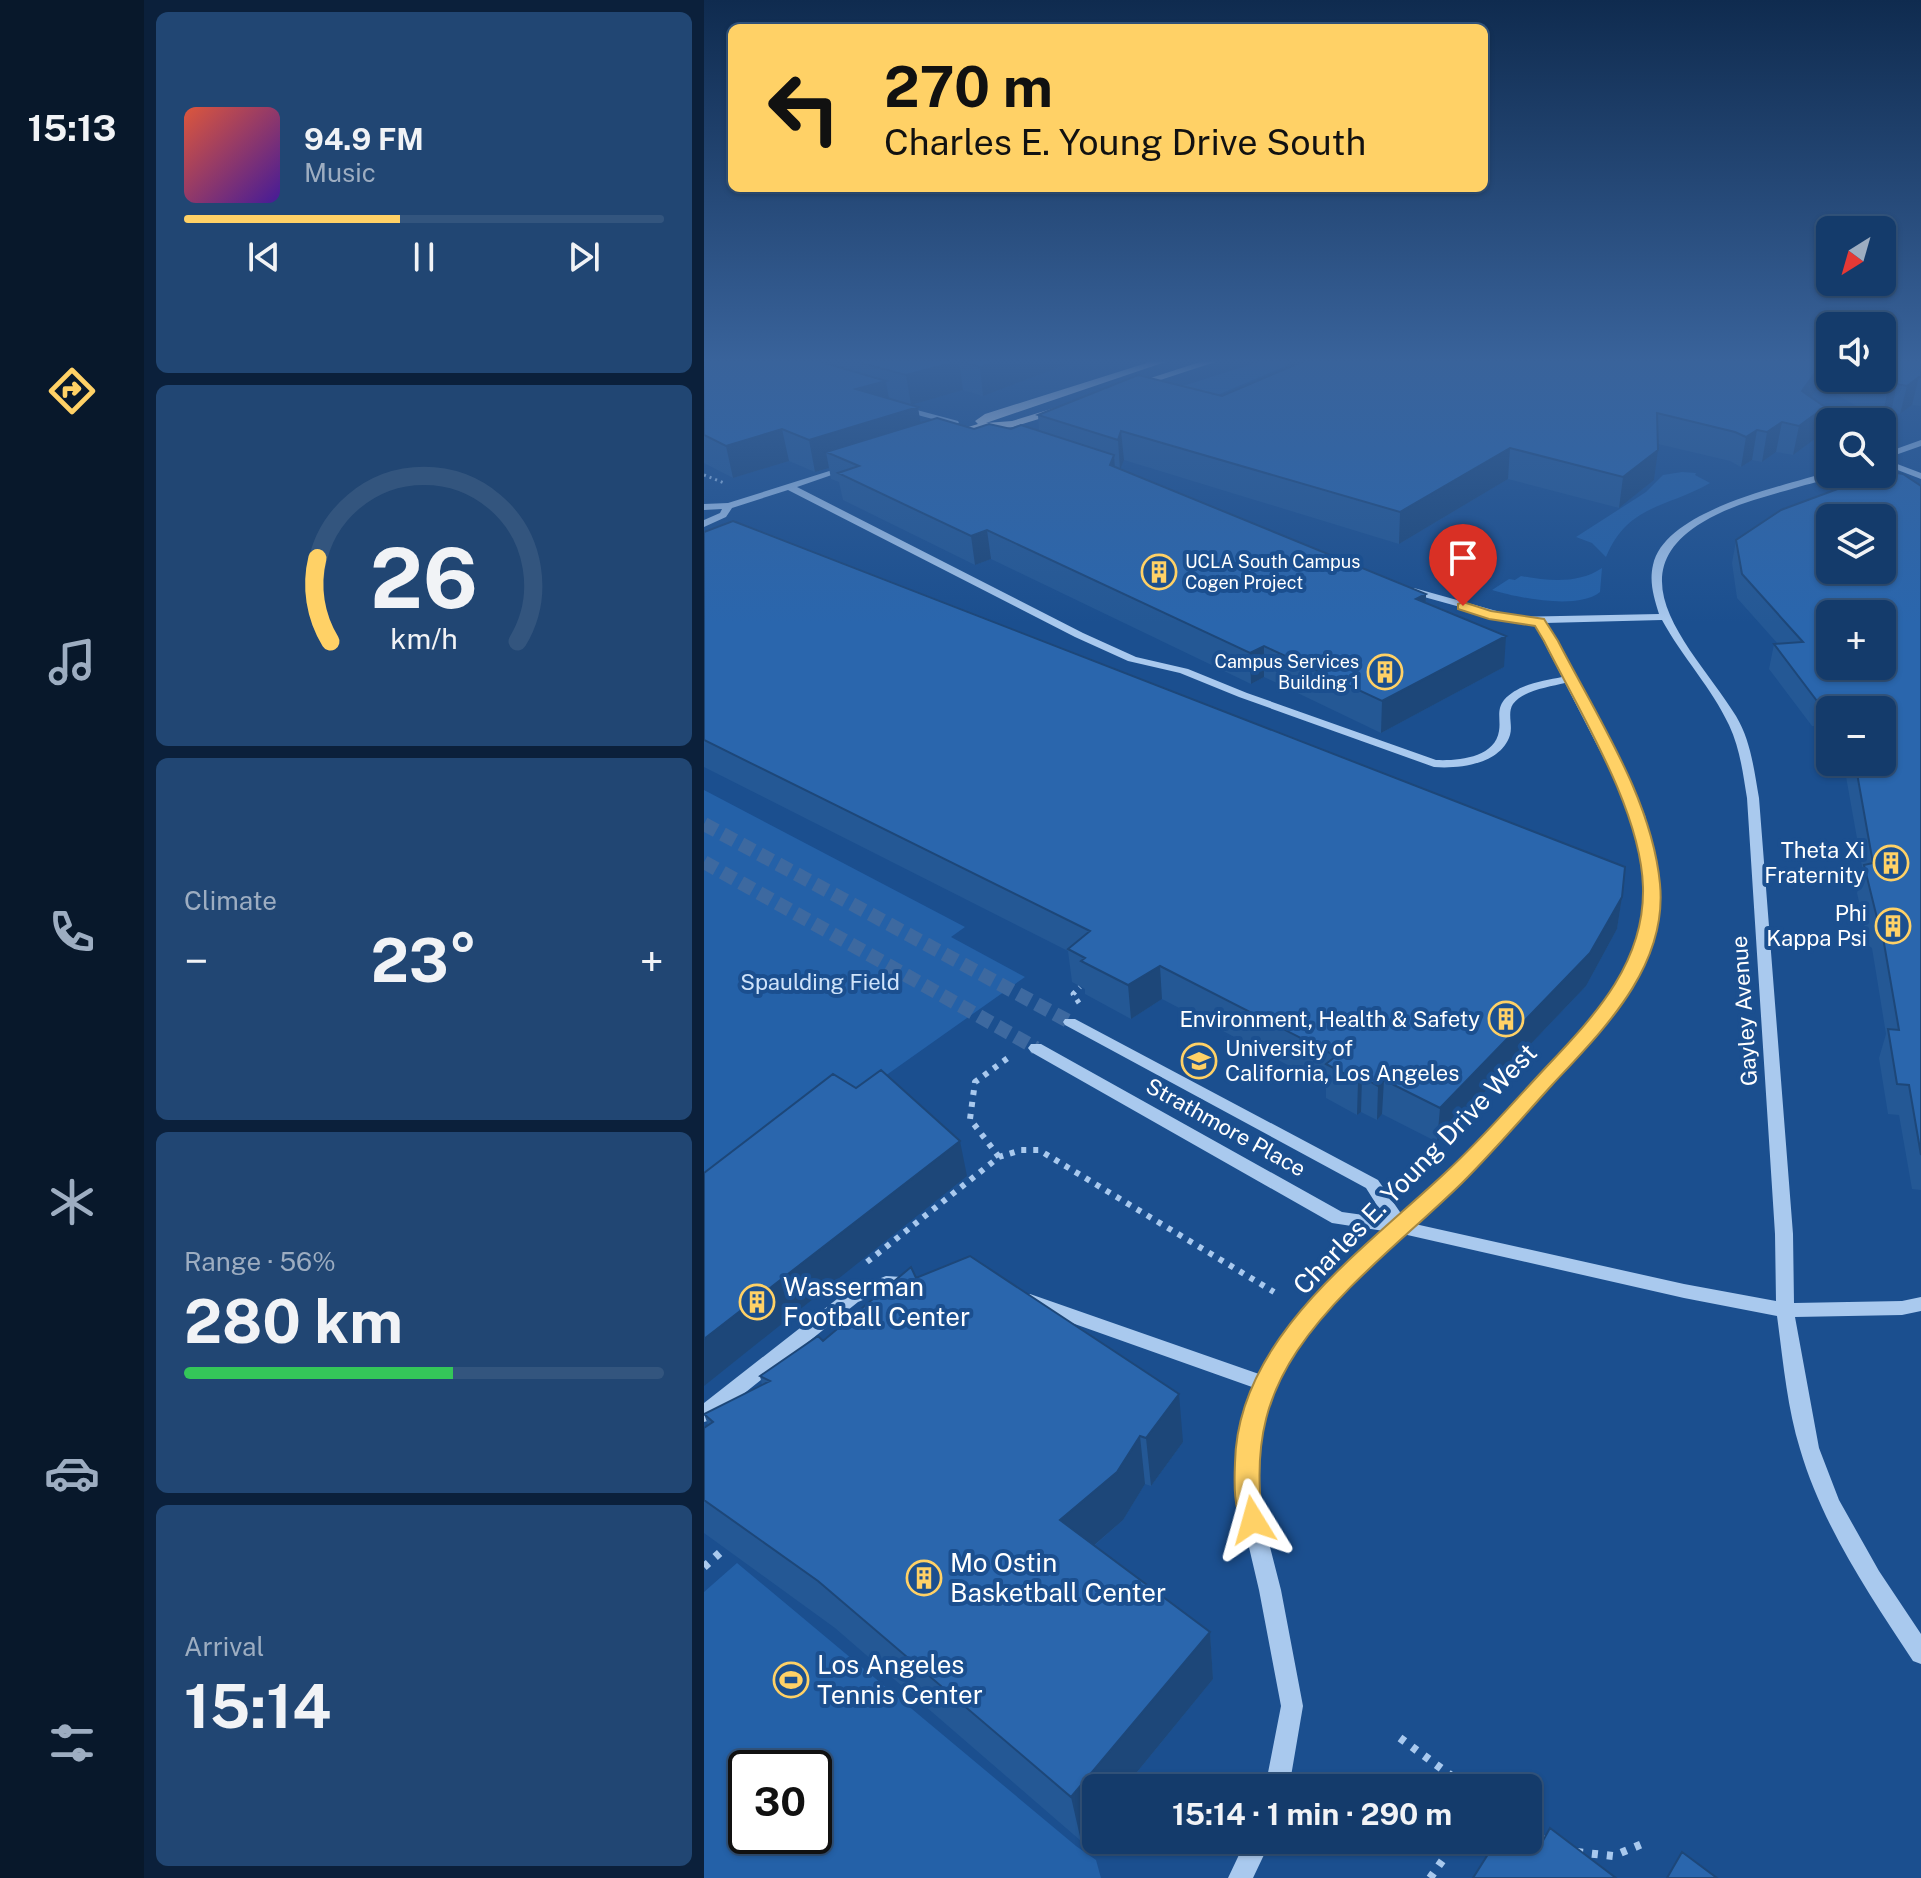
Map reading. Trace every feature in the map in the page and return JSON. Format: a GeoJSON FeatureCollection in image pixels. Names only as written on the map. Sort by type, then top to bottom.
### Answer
{"type":"FeatureCollection","features":[{"type":"Feature","properties":{"kind":"street"},"geometry":{"type":"LineString","coordinates":[[704,507],[729,506],[861,463]]}},
{"type":"Feature","properties":{"kind":"street"},"geometry":{"type":"LineString","coordinates":[[1896,465],[1921,476]]}},
{"type":"Feature","properties":{"kind":"street","name":"Gayley Avenue"},"geometry":{"type":"LineString","coordinates":[[1816,479],[1719,511],[1676,534],[1664,546],[1655,565],[1654,587],[1665,617],[1732,719],[1745,751],[1753,798],[1784,1234],[1785,1310],[1809,1448],[1830,1504],[1871,1578],[1921,1653]]}},
{"type":"Feature","properties":{"kind":"street"},"geometry":{"type":"LineString","coordinates":[[789,487],[1132,659],[1184,671],[1434,763],[1453,766],[1474,760],[1501,743],[1506,731],[1504,710],[1508,701],[1536,687],[1570,679]]}},
{"type":"Feature","properties":{"kind":"street"},"geometry":{"type":"LineString","coordinates":[[704,524],[723,515],[729,506]]}},
{"type":"Feature","properties":{"kind":"street"},"geometry":{"type":"LineString","coordinates":[[1394,585],[1489,615],[1539,622],[1665,617]]}},
{"type":"Feature","properties":{"kind":"street","name":"Charles E. Young Drive West"},"geometry":{"type":"LineString","coordinates":[[1280,1774],[1292,1706],[1270,1590],[1247,1496],[1248,1440],[1263,1383],[1291,1340],[1354,1270],[1455,1176],[1594,1028],[1629,982],[1647,934],[1652,886],[1639,815],[1539,622]]}},
{"type":"Feature","properties":{"kind":"street","name":"Strathmore Place"},"geometry":{"type":"LineString","coordinates":[[1069,1018],[1372,1184],[1400,1227]]}},
{"type":"Feature","properties":{"kind":"street","name":"Strathmore Place"},"geometry":{"type":"LineString","coordinates":[[1029,1048],[1338,1218],[1400,1227],[1684,1291],[1785,1310],[1902,1308],[1921,1304]]}},
{"type":"Feature","properties":{"kind":"street"},"geometry":{"type":"LineString","coordinates":[[704,1414],[852,1297],[886,1283],[930,1283],[893,1302]]}},
{"type":"Feature","properties":{"kind":"street"},"geometry":{"type":"LineString","coordinates":[[1011,1295],[1263,1383]]}},
{"type":"Feature","properties":{"kind":"street"},"geometry":{"type":"LineString","coordinates":[[1240,1878],[1252,1854]]}},
{"type":"Feature","properties":{"kind":"path"},"geometry":{"type":"LineString","coordinates":[[704,475],[724,483]]}},
{"type":"Feature","properties":{"kind":"path"},"geometry":{"type":"LineString","coordinates":[[1069,1018],[1080,1004],[1073,994],[1080,987]]}},
{"type":"Feature","properties":{"kind":"path"},"geometry":{"type":"LineString","coordinates":[[1029,1048],[975,1082],[970,1119],[999,1157],[1021,1150],[1039,1150],[1274,1292]]}},
{"type":"Feature","properties":{"kind":"path"},"geometry":{"type":"LineString","coordinates":[[704,1567],[724,1549]]}},
{"type":"Feature","properties":{"kind":"path"},"geometry":{"type":"LineString","coordinates":[[1400,1738],[1449,1774]]}},
{"type":"Feature","properties":{"kind":"path"},"geometry":{"type":"LineString","coordinates":[[1542,1839],[1556,1845]]}},
{"type":"Feature","properties":{"kind":"path"},"geometry":{"type":"LineString","coordinates":[[1570,1851],[1613,1856],[1647,1842]]}},
{"type":"Feature","properties":{"kind":"path"},"geometry":{"type":"LineString","coordinates":[[1430,1878],[1447,1854]]}},
{"type":"Feature","properties":{"kind":"green space"},"geometry":{"type":"Polygon","coordinates":[[[1696,473],[1710,483],[1637,517],[1625,527],[1606,557],[1592,543],[1576,537],[1646,492],[1663,475],[1696,473]]]}},
{"type":"Feature","properties":{"kind":"green space"},"geometry":{"type":"Polygon","coordinates":[[[1602,568],[1600,592],[1578,600],[1532,599],[1492,590],[1509,579],[1515,580],[1521,576],[1573,579],[1602,568]]]}},
{"type":"Feature","properties":{"kind":"green space","name":"Spaulding Field"},"geometry":{"type":"Polygon","coordinates":[[[704,790],[965,927],[951,937],[1025,977],[704,1204],[704,790]]]}},
{"type":"Feature","properties":{"kind":"green space","name":"Los Angeles Tennis Center"},"geometry":{"type":"Polygon","coordinates":[[[737,1563],[1082,1850],[1082,1854],[1096,1860],[1101,1878],[704,1878],[704,1592],[737,1563]]]}},
{"type":"Feature","properties":{"kind":"building"},"geometry":{"type":"Polygon","coordinates":[[[837,449],[1094,449],[1114,455],[1110,465],[1426,594],[1416,599],[1506,636],[1382,701],[1264,646],[1250,653],[987,530],[971,536],[838,473],[859,466],[826,452],[837,449]]]}},
{"type":"Feature","properties":{"kind":"building"},"geometry":{"type":"Polygon","coordinates":[[[1182,449],[1509,449],[1400,512],[1182,449]]]}},
{"type":"Feature","properties":{"kind":"building"},"geometry":{"type":"Polygon","coordinates":[[[1512,449],[1658,449],[1623,477],[1512,449]]]}},
{"type":"Feature","properties":{"kind":"building"},"geometry":{"type":"Polygon","coordinates":[[[1896,473],[1921,486],[1921,1155],[1909,1085],[1897,1084],[1888,1029],[1899,1030],[1880,920],[1864,865],[1873,863],[1857,776],[1896,776],[1896,696],[1816,696],[1816,700],[1774,644],[1803,642],[1742,574],[1736,540],[1781,510],[1840,488],[1896,488],[1896,473]]]}},
{"type":"Feature","properties":{"kind":"building"},"geometry":{"type":"Polygon","coordinates":[[[733,521],[1625,867],[1622,897],[1590,953],[1440,1108],[1384,1080],[1378,1086],[1362,1077],[1358,1081],[1326,1064],[1336,1056],[1160,966],[1128,985],[1081,961],[1085,958],[1068,949],[1090,931],[704,740],[704,532],[733,521]]]}},
{"type":"Feature","properties":{"kind":"building","name":"Wasserman Football Center"},"geometry":{"type":"Polygon","coordinates":[[[881,1070],[960,1141],[704,1339],[704,1173],[833,1074],[856,1088],[881,1070]]]}},
{"type":"Feature","properties":{"kind":"building","name":"Mo Ostin Basketball Center"},"geometry":{"type":"Polygon","coordinates":[[[970,1256],[1179,1394],[1146,1438],[1140,1436],[1117,1472],[1060,1520],[1210,1632],[1090,1774],[1082,1774],[1082,1784],[1071,1797],[818,1581],[704,1500],[704,1428],[713,1422],[704,1414],[770,1381],[760,1376],[818,1336],[823,1341],[911,1267],[916,1278],[970,1256]]]}},
{"type":"Feature","properties":{"kind":"building"},"geometry":{"type":"Polygon","coordinates":[[[1550,1828],[1616,1878],[1473,1878],[1488,1854],[1542,1854],[1542,1842],[1550,1828]]]}},
{"type":"Feature","properties":{"kind":"building"},"geometry":{"type":"Polygon","coordinates":[[[1682,1852],[1717,1878],[1667,1878],[1682,1852]]]}},
{"type":"Feature","properties":{"kind":"tunnel"},"geometry":{"type":"LineString","coordinates":[[704,824],[1070,1022]]}},
{"type":"Feature","properties":{"kind":"tunnel"},"geometry":{"type":"LineString","coordinates":[[704,862],[1036,1048]]}},
{"type":"Feature","properties":{"kind":"place","name":"UCLA South Campus Cogen Project"},"geometry":{"type":"Point","coordinates":[1159,572]}},
{"type":"Feature","properties":{"kind":"place","name":"Campus Services Building 1"},"geometry":{"type":"Point","coordinates":[1385,672]}},
{"type":"Feature","properties":{"kind":"place","name":"Theta Xi Fraternity"},"geometry":{"type":"Point","coordinates":[1891,863]}},
{"type":"Feature","properties":{"kind":"place","name":"Phi Kappa Psi"},"geometry":{"type":"Point","coordinates":[1893,926]}},
{"type":"Feature","properties":{"kind":"place","name":"Environment, Health & Safety"},"geometry":{"type":"Point","coordinates":[1506,1019]}},
{"type":"Feature","properties":{"kind":"place","name":"University of California, Los Angeles"},"geometry":{"type":"Point","coordinates":[1199,1061]}},
{"type":"Feature","properties":{"kind":"place","name":"Wasserman Football Center"},"geometry":{"type":"Point","coordinates":[757,1302]}},
{"type":"Feature","properties":{"kind":"place","name":"Mo Ostin Basketball Center"},"geometry":{"type":"Point","coordinates":[924,1578]}},
{"type":"Feature","properties":{"kind":"place","name":"Los Angeles Tennis Center"},"geometry":{"type":"Point","coordinates":[791,1680]}},
{"type":"Feature","properties":{"kind":"route"},"geometry":{"type":"LineString","coordinates":[[1253,1520],[1247,1496],[1248,1440],[1263,1383],[1291,1340],[1354,1270],[1455,1176],[1594,1028],[1629,982],[1647,934],[1652,886],[1639,815],[1551,641],[1539,622],[1489,615],[1463,606]]}}]}
